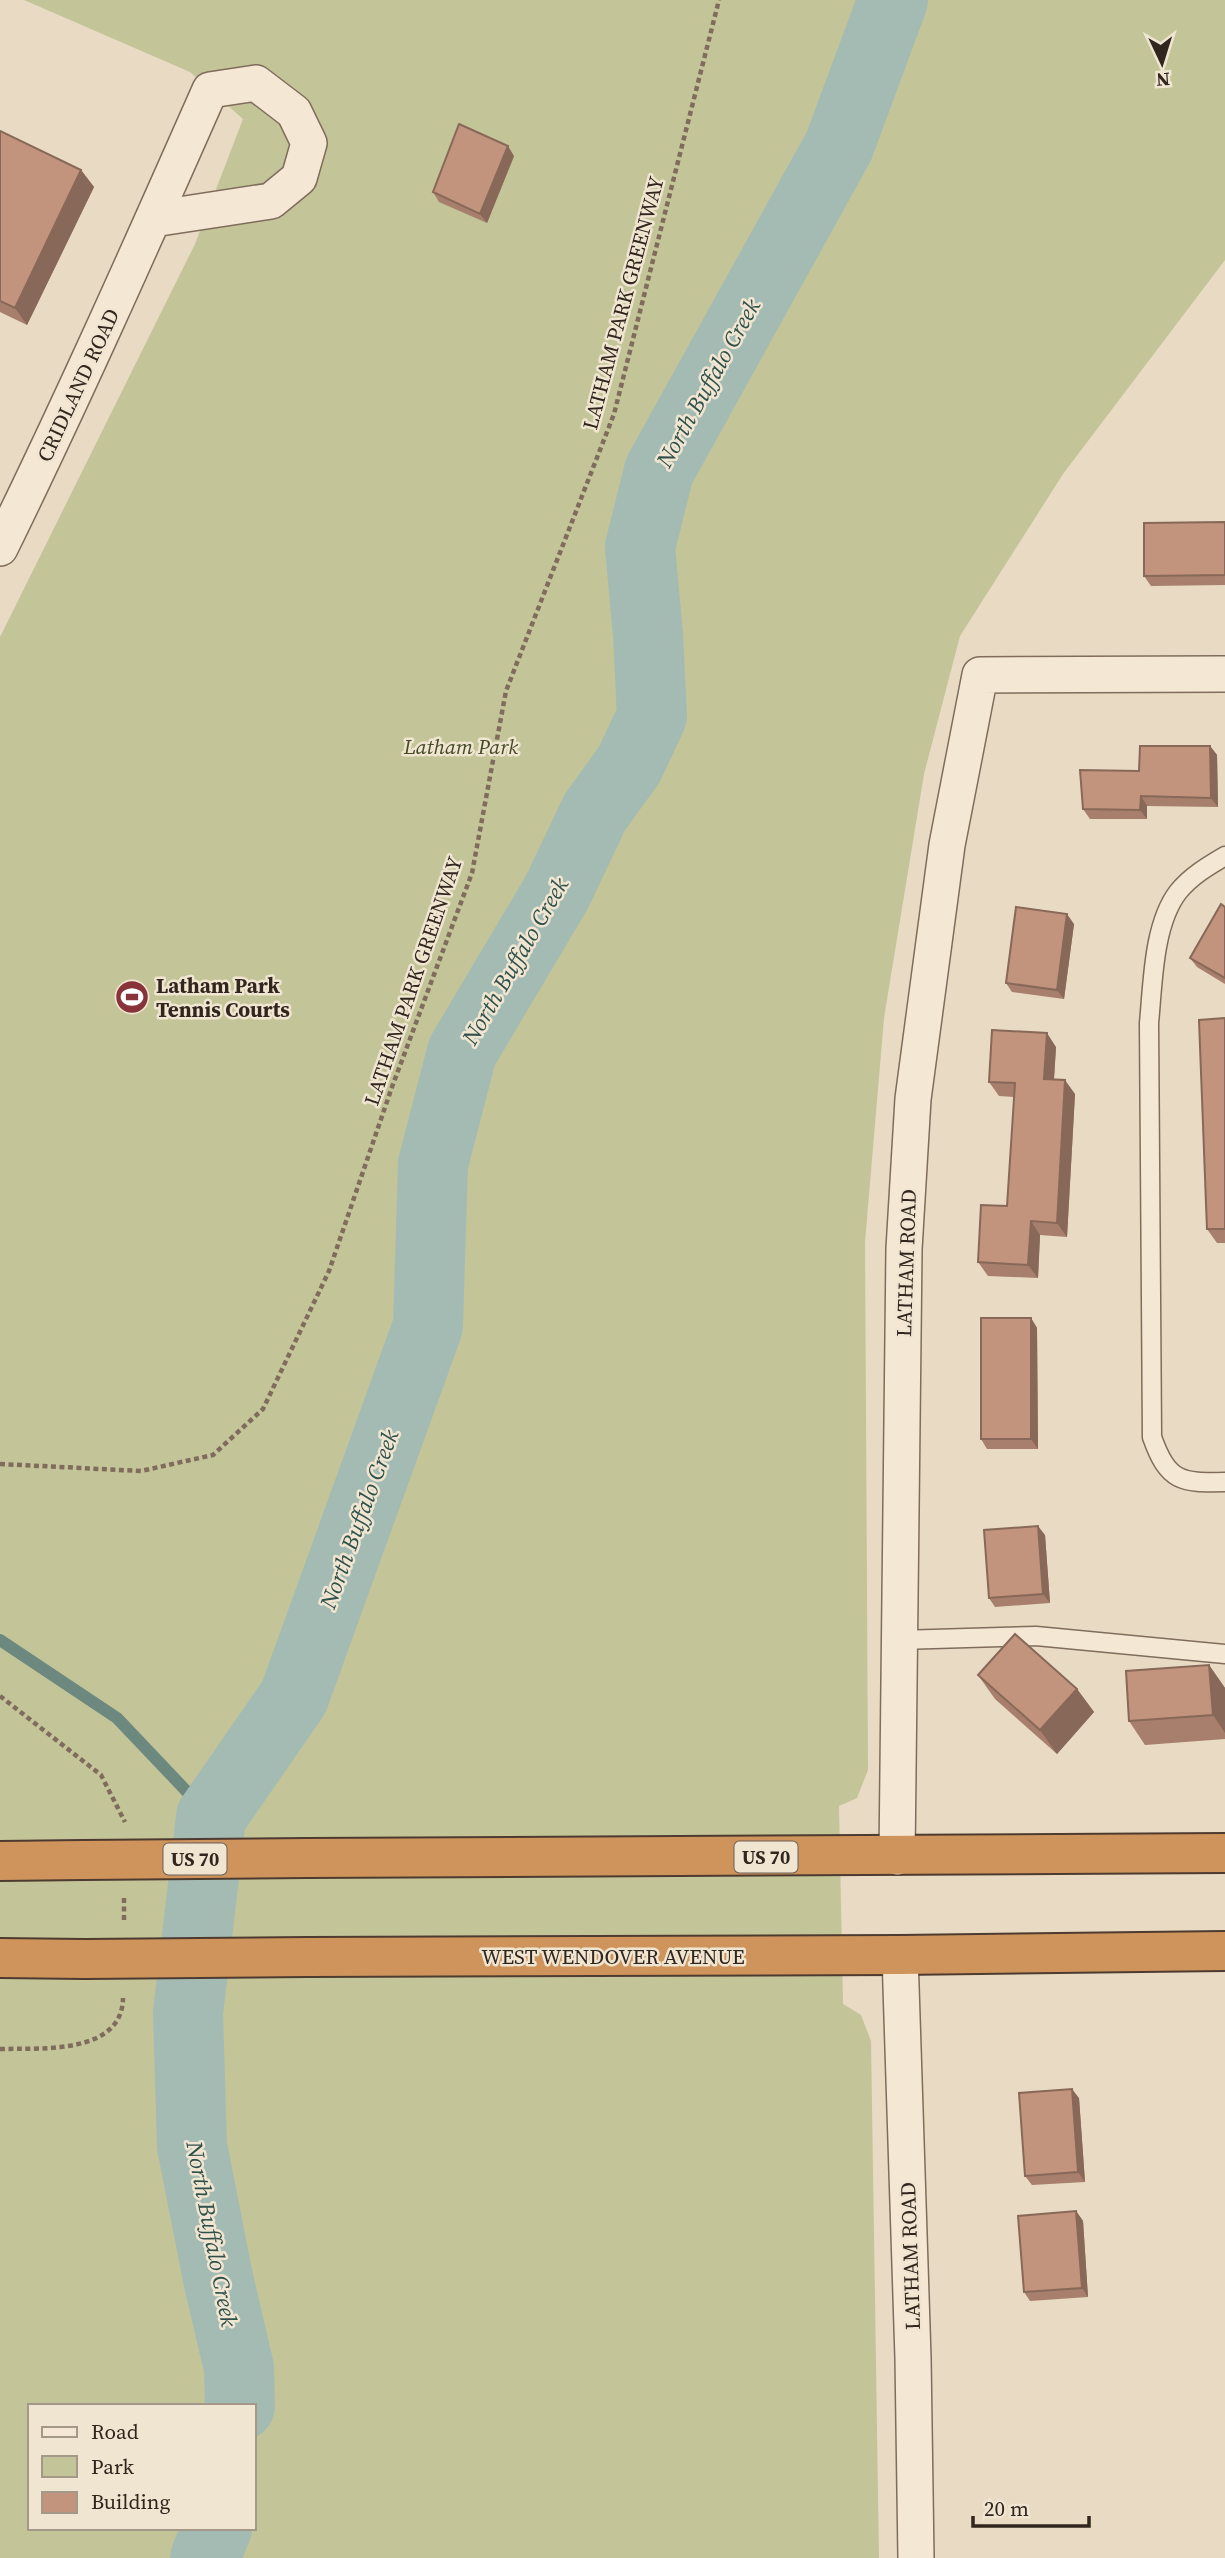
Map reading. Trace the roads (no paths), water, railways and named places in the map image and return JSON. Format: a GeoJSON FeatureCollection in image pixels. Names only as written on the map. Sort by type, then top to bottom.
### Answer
{"type":"FeatureCollection","features":[{"type":"Feature","properties":{"kind":"highway","name":"US 70"},"geometry":{"type":"LineString","coordinates":[[0,1861],[1225,1853]]}},
{"type":"Feature","properties":{"kind":"highway","name":"WEST WENDOVER AVENUE"},"geometry":{"type":"LineString","coordinates":[[0,1958],[900,1955],[1225,1951]]}},
{"type":"Feature","properties":{"kind":"street","name":"CRIDLAND ROAD"},"geometry":{"type":"LineString","coordinates":[[0,548],[62,423],[210,90],[256,83],[295,112],[309,144],[299,178],[271,201],[153,219]]}},
{"type":"Feature","properties":{"kind":"street","name":"LATHAM ROAD"},"geometry":{"type":"LineString","coordinates":[[897,1857],[904,1249],[913,1098],[947,845],[980,675],[1225,674]]}},
{"type":"Feature","properties":{"kind":"street","name":"LATHAM ROAD"},"geometry":{"type":"LineString","coordinates":[[900,1955],[914,2358],[916,2558]]}},
{"type":"Feature","properties":{"kind":"lane"},"geometry":{"type":"LineString","coordinates":[[1225,856],[1198,873],[1177,893],[1164,923],[1155,957],[1149,1023],[1152,1437],[1160,1460],[1178,1478],[1194,1483],[1225,1482]]}},
{"type":"Feature","properties":{"kind":"lane"},"geometry":{"type":"LineString","coordinates":[[899,1640],[1037,1636],[1225,1654]]}},
{"type":"Feature","properties":{"kind":"waterway","name":"North Buffalo Creek"},"geometry":{"type":"LineString","coordinates":[[240,2404],[239,2368],[192,2146],[188,2013],[211,1817],[294,1697],[428,1326],[433,1164],[462,1052],[557,892],[595,812],[629,765],[652,716],[640,547],[659,471],[839,146],[893,0]]}},
{"type":"Feature","properties":{"kind":"waterway"},"geometry":{"type":"LineString","coordinates":[[0,1640],[117,1718],[211,1817]]}},
{"type":"Feature","properties":{"kind":"waterway","name":"North Buffalo Creek"},"geometry":{"type":"LineString","coordinates":[[205,2558],[216,2530]]}},
{"type":"Feature","properties":{"kind":"place","name":"Latham Park Tennis Courts"},"geometry":{"type":"Point","coordinates":[132,997]}},
{"type":"Feature","properties":{"kind":"park label","name":"Latham Park"},"geometry":{"type":"Point","coordinates":[461,746]}}]}
